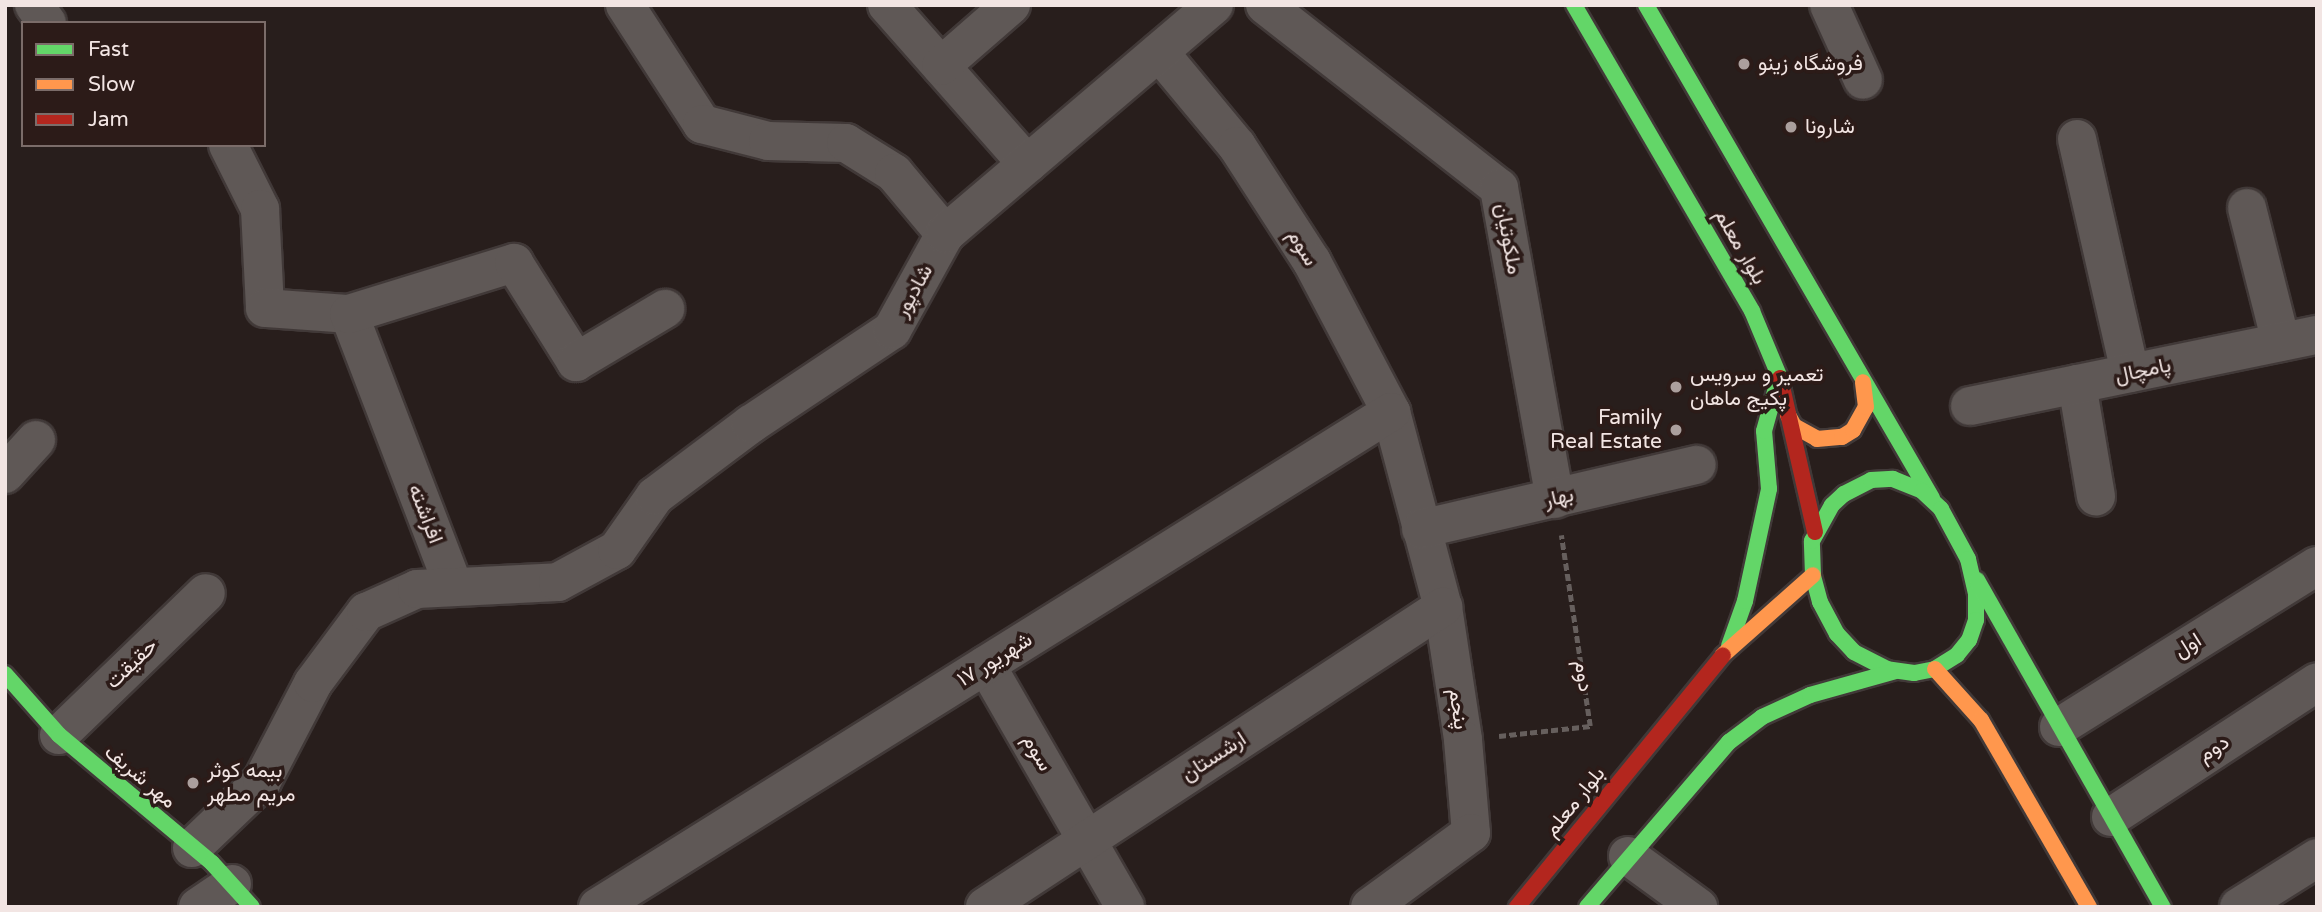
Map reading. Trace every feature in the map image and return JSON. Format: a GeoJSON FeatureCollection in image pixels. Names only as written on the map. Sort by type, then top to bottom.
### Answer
{"type":"FeatureCollection","features":[{"type":"Feature","properties":{"kind":"main road","name":"بلوار معلم"},"geometry":{"type":"LineString","coordinates":[[1574,5],[1752,310],[1779,376],[1804,471],[1815,531]]}},
{"type":"Feature","properties":{"kind":"main road","name":"بلوار معلم"},"geometry":{"type":"LineString","coordinates":[[1646,5],[1932,498]]}},
{"type":"Feature","properties":{"kind":"main road"},"geometry":{"type":"LineString","coordinates":[[1728,649],[1745,601],[1769,489],[1764,430],[1779,376]]}},
{"type":"Feature","properties":{"kind":"main road"},"geometry":{"type":"LineString","coordinates":[[1788,415],[1794,426],[1817,439],[1842,437],[1853,429],[1866,407],[1863,382]]}},
{"type":"Feature","properties":{"kind":"main road"},"geometry":{"type":"LineString","coordinates":[[1973,573],[1976,620],[1969,640],[1957,655],[1935,669],[1914,673],[1896,671],[1869,662],[1854,652],[1837,634],[1820,602],[1812,575],[1810,548],[1815,531],[1832,505],[1871,480],[1893,479],[1932,498],[1957,535],[1973,573],[2163,907]]}},
{"type":"Feature","properties":{"kind":"main road","name":"بلوار معلم"},"geometry":{"type":"LineString","coordinates":[[1517,907],[1728,649],[1812,575]]}},
{"type":"Feature","properties":{"kind":"main road"},"geometry":{"type":"LineString","coordinates":[[1935,669],[1981,720],[2090,907]]}},
{"type":"Feature","properties":{"kind":"main road"},"geometry":{"type":"LineString","coordinates":[[1587,907],[1728,742],[1762,717],[1810,695],[1896,671]]}},
{"type":"Feature","properties":{"kind":"main road","name":"مهر شریف"},"geometry":{"type":"LineString","coordinates":[[5,674],[59,735],[192,848],[242,895]]}},
{"type":"Feature","properties":{"kind":"street"},"geometry":{"type":"LineString","coordinates":[[34,5],[46,21]]}},
{"type":"Feature","properties":{"kind":"street"},"geometry":{"type":"LineString","coordinates":[[625,5],[702,124],[768,141],[846,144],[894,173],[945,234],[1214,5]]}},
{"type":"Feature","properties":{"kind":"street"},"geometry":{"type":"LineString","coordinates":[[887,5],[1027,164]]}},
{"type":"Feature","properties":{"kind":"street"},"geometry":{"type":"LineString","coordinates":[[941,66],[1011,5]]}},
{"type":"Feature","properties":{"kind":"street","name":"ملکوتیان"},"geometry":{"type":"LineString","coordinates":[[1265,5],[1499,188],[1555,499]]}},
{"type":"Feature","properties":{"kind":"street"},"geometry":{"type":"LineString","coordinates":[[1829,5],[1863,80]]}},
{"type":"Feature","properties":{"kind":"street","name":"سوم"},"geometry":{"type":"LineString","coordinates":[[1159,52],[1237,146],[1312,262],[1391,412],[1404,466]]}},
{"type":"Feature","properties":{"kind":"street"},"geometry":{"type":"LineString","coordinates":[[2077,139],[2130,373]]}},
{"type":"Feature","properties":{"kind":"street"},"geometry":{"type":"LineString","coordinates":[[229,147],[260,209],[265,308],[349,314],[514,263],[576,362],[664,309]]}},
{"type":"Feature","properties":{"kind":"street"},"geometry":{"type":"LineString","coordinates":[[2247,208],[2299,339]]}},
{"type":"Feature","properties":{"kind":"street","name":"شادپور"},"geometry":{"type":"LineString","coordinates":[[454,587],[558,582],[617,550],[655,496],[751,424],[892,330],[945,234]]}},
{"type":"Feature","properties":{"kind":"street","name":"افراشته"},"geometry":{"type":"LineString","coordinates":[[349,314],[454,587]]}},
{"type":"Feature","properties":{"kind":"street","name":"پامچال"},"geometry":{"type":"LineString","coordinates":[[1970,406],[2299,339]]}},
{"type":"Feature","properties":{"kind":"street"},"geometry":{"type":"LineString","coordinates":[[2077,384],[2096,496]]}},
{"type":"Feature","properties":{"kind":"street","name":"۱۷ شهریور"},"geometry":{"type":"LineString","coordinates":[[598,907],[1391,412]]}},
{"type":"Feature","properties":{"kind":"street"},"geometry":{"type":"LineString","coordinates":[[5,474],[36,440]]}},
{"type":"Feature","properties":{"kind":"street","name":"بهار"},"geometry":{"type":"LineString","coordinates":[[1421,528],[1697,465]]}},
{"type":"Feature","properties":{"kind":"street","name":"پنجم"},"geometry":{"type":"LineString","coordinates":[[1370,907],[1471,833],[1463,740],[1443,607],[1404,466]]}},
{"type":"Feature","properties":{"kind":"street","name":"اول"},"geometry":{"type":"LineString","coordinates":[[2059,727],[2317,566]]}},
{"type":"Feature","properties":{"kind":"street"},"geometry":{"type":"LineString","coordinates":[[192,848],[262,781],[313,683],[366,612],[417,589],[454,587]]}},
{"type":"Feature","properties":{"kind":"street","name":"حقیقت"},"geometry":{"type":"LineString","coordinates":[[59,735],[206,593]]}},
{"type":"Feature","properties":{"kind":"street","name":"ارشستان"},"geometry":{"type":"LineString","coordinates":[[985,907],[1443,607]]}},
{"type":"Feature","properties":{"kind":"street","name":"سوم"},"geometry":{"type":"LineString","coordinates":[[986,665],[1087,840]]}},
{"type":"Feature","properties":{"kind":"street","name":"دوم"},"geometry":{"type":"LineString","coordinates":[[2111,817],[2317,682]]}},
{"type":"Feature","properties":{"kind":"street"},"geometry":{"type":"LineString","coordinates":[[1087,840],[1125,907]]}},
{"type":"Feature","properties":{"kind":"street"},"geometry":{"type":"LineString","coordinates":[[1628,856],[1698,907]]}},
{"type":"Feature","properties":{"kind":"street"},"geometry":{"type":"LineString","coordinates":[[2239,907],[2317,858]]}},
{"type":"Feature","properties":{"kind":"street"},"geometry":{"type":"LineString","coordinates":[[198,907],[242,895]]}},
{"type":"Feature","properties":{"kind":"path","name":"دوم"},"geometry":{"type":"LineString","coordinates":[[1463,740],[1590,726],[1555,499]]}},
{"type":"Feature","properties":{"kind":"traffic: fast"},"geometry":{"type":"LineString","coordinates":[[1574,5],[1752,311],[1780,378]]}},
{"type":"Feature","properties":{"kind":"traffic: fast"},"geometry":{"type":"LineString","coordinates":[[1646,5],[1932,498]]}},
{"type":"Feature","properties":{"kind":"traffic: fast"},"geometry":{"type":"LineString","coordinates":[[1729,646],[1745,601],[1769,489],[1764,431],[1778,381]]}},
{"type":"Feature","properties":{"kind":"traffic: fast"},"geometry":{"type":"LineString","coordinates":[[1893,479],[1922,491],[1941,509],[1968,559],[1976,593],[1976,620],[1969,640],[1957,655],[1935,669],[1914,673],[1887,669],[1854,652],[1837,634],[1820,602],[1813,575],[1812,541],[1832,505],[1844,494],[1871,480],[1893,479]]}},
{"type":"Feature","properties":{"kind":"traffic: fast"},"geometry":{"type":"LineString","coordinates":[[1977,580],[2163,907]]}},
{"type":"Feature","properties":{"kind":"traffic: fast"},"geometry":{"type":"LineString","coordinates":[[1587,907],[1729,742],[1762,717],[1810,695],[1896,671]]}},
{"type":"Feature","properties":{"kind":"traffic: fast"},"geometry":{"type":"LineString","coordinates":[[5,674],[59,735],[212,863],[252,907]]}},
{"type":"Feature","properties":{"kind":"traffic: slow"},"geometry":{"type":"LineString","coordinates":[[1788,415],[1794,426],[1817,439],[1842,437],[1853,430],[1866,407],[1863,382]]}},
{"type":"Feature","properties":{"kind":"traffic: slow"},"geometry":{"type":"LineString","coordinates":[[1723,655],[1813,575]]}},
{"type":"Feature","properties":{"kind":"traffic: slow"},"geometry":{"type":"LineString","coordinates":[[1935,669],[1981,720],[2089,907]]}},
{"type":"Feature","properties":{"kind":"traffic: jam"},"geometry":{"type":"LineString","coordinates":[[1780,378],[1815,532]]}},
{"type":"Feature","properties":{"kind":"traffic: jam"},"geometry":{"type":"LineString","coordinates":[[1517,907],[1723,655]]}},
{"type":"Feature","properties":{"kind":"place","name":"فروشگاه زینو"},"geometry":{"type":"Point","coordinates":[1744,64]}},
{"type":"Feature","properties":{"kind":"place","name":"شارونا"},"geometry":{"type":"Point","coordinates":[1791,127]}},
{"type":"Feature","properties":{"kind":"place","name":"تعمیر و سرویس پکیج ماهان"},"geometry":{"type":"Point","coordinates":[1676,387]}},
{"type":"Feature","properties":{"kind":"place","name":"Family Real Estate"},"geometry":{"type":"Point","coordinates":[1676,430]}},
{"type":"Feature","properties":{"kind":"place","name":"بیمه کوثر مریم مطهر"},"geometry":{"type":"Point","coordinates":[193,783]}}]}
